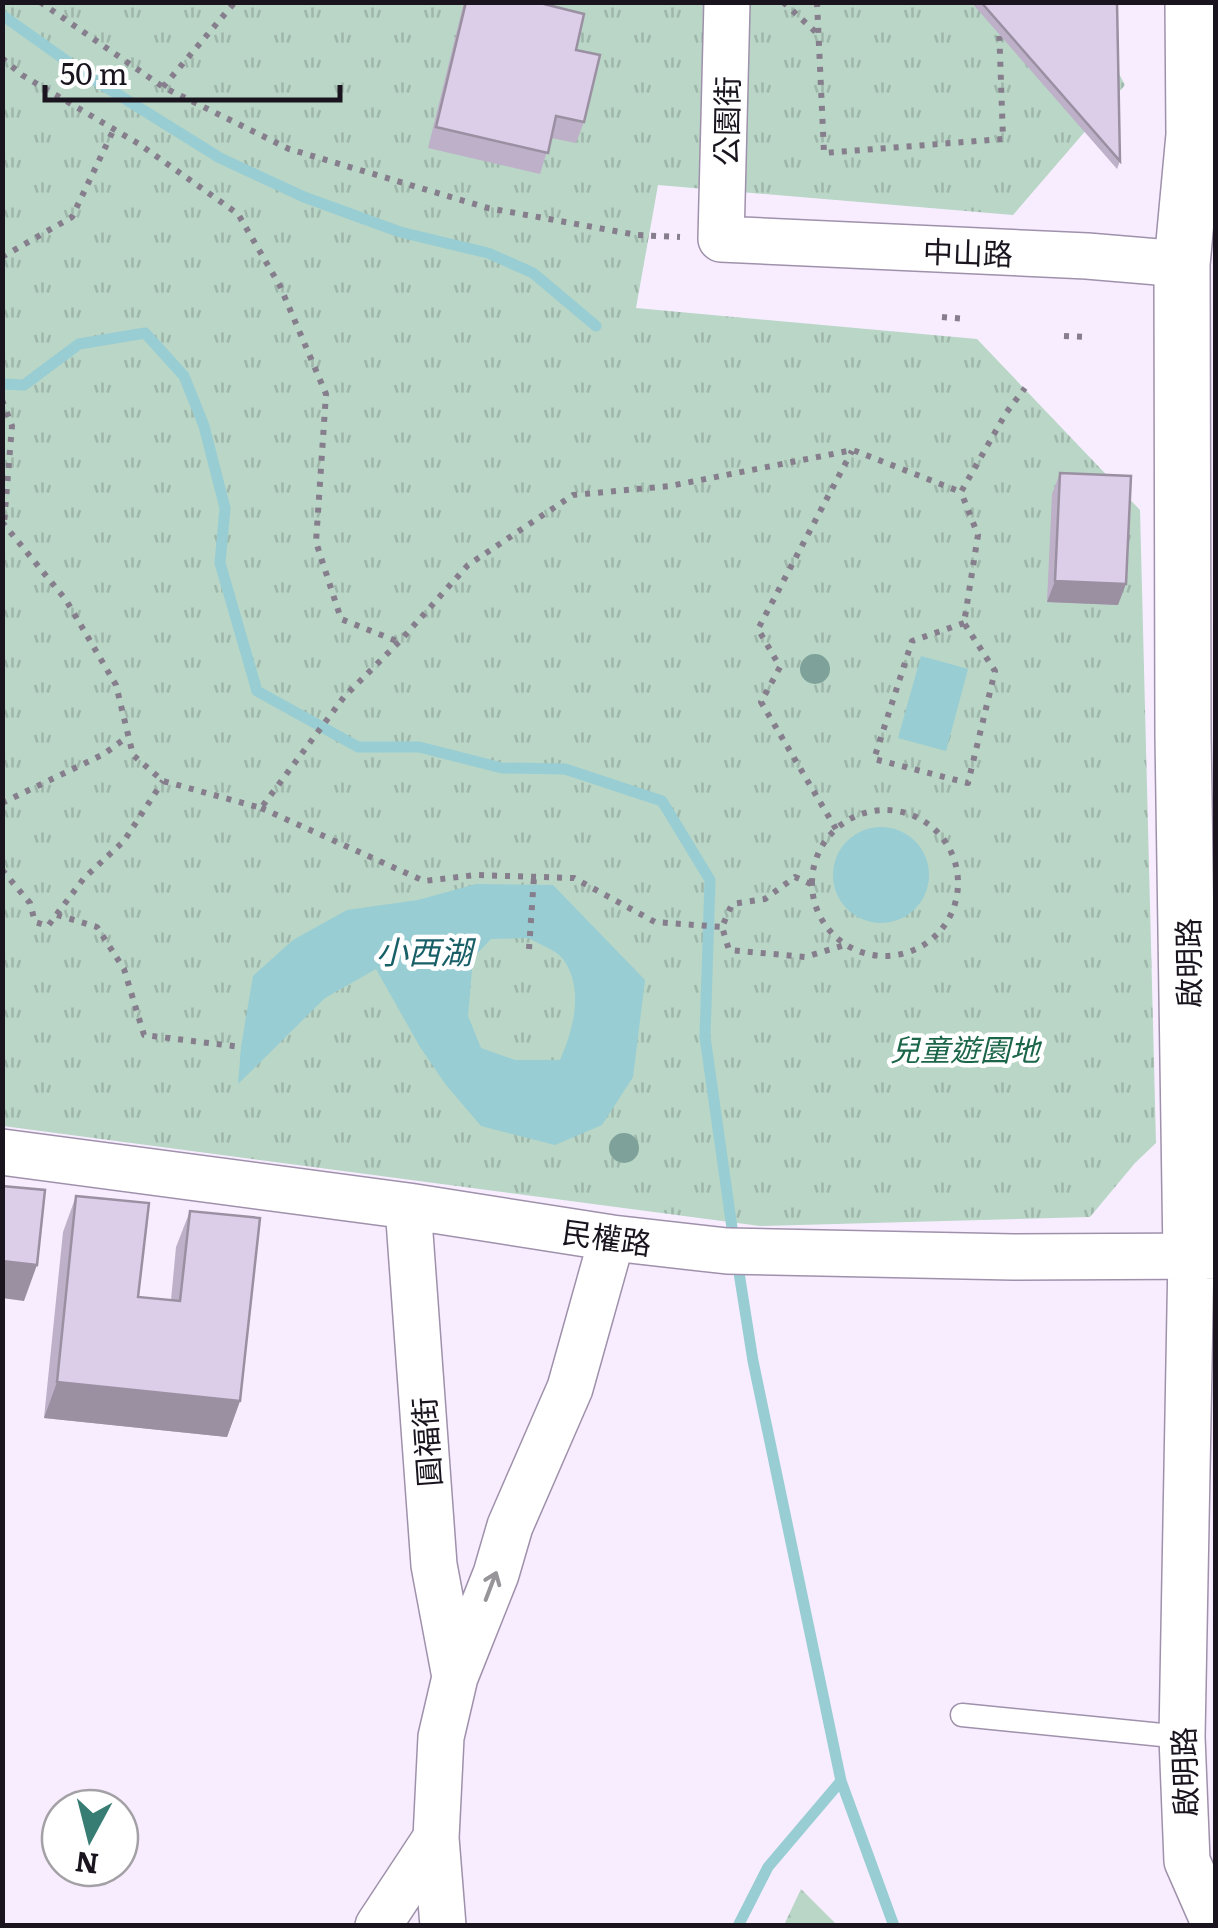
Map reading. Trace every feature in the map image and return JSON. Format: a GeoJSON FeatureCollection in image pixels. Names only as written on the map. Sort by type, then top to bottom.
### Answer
{"type":"FeatureCollection","features":[{"type":"Feature","properties":{"kind":"street","name":"公園街"},"geometry":{"type":"LineString","coordinates":[[721,239],[727,2]]}},
{"type":"Feature","properties":{"kind":"street","name":"啟明路"},"geometry":{"type":"LineString","coordinates":[[1193,2],[1199,264],[1203,1256],[1182,1738],[1187,1861],[1214,1918]]}},
{"type":"Feature","properties":{"kind":"street","name":"中山路"},"geometry":{"type":"LineString","coordinates":[[721,239],[1199,264]]}},
{"type":"Feature","properties":{"kind":"street","name":"民權路"},"geometry":{"type":"LineString","coordinates":[[2,1152],[408,1206],[612,1238],[727,1250],[1014,1258],[1203,1256]]}},
{"type":"Feature","properties":{"kind":"street","name":"圓福街"},"geometry":{"type":"LineString","coordinates":[[408,1206],[434,1564],[455,1676]]}},
{"type":"Feature","properties":{"kind":"street","name":"圓福街"},"geometry":{"type":"LineString","coordinates":[[442,1926],[436,1838],[441,1737],[455,1676],[496,1574],[510,1526],[570,1388],[612,1238]]}},
{"type":"Feature","properties":{"kind":"street"},"geometry":{"type":"LineString","coordinates":[[378,1926],[436,1838]]}},
{"type":"Feature","properties":{"kind":"lane"},"geometry":{"type":"LineString","coordinates":[[962,1715],[1182,1738]]}},
{"type":"Feature","properties":{"kind":"path"},"geometry":{"type":"LineString","coordinates":[[40,2],[162,87],[290,149],[488,208],[638,235],[721,239]]}},
{"type":"Feature","properties":{"kind":"path"},"geometry":{"type":"LineString","coordinates":[[162,87],[235,2]]}},
{"type":"Feature","properties":{"kind":"path"},"geometry":{"type":"LineString","coordinates":[[783,2],[819,35]]}},
{"type":"Feature","properties":{"kind":"path"},"geometry":{"type":"LineString","coordinates":[[818,2],[824,153],[1003,139],[998,22]]}},
{"type":"Feature","properties":{"kind":"path"},"geometry":{"type":"LineString","coordinates":[[2,58],[22,75],[139,144],[238,214],[280,286],[326,394],[316,542],[340,618],[399,642]]}},
{"type":"Feature","properties":{"kind":"path"},"geometry":{"type":"LineString","coordinates":[[2,257],[72,217],[113,130]]}},
{"type":"Feature","properties":{"kind":"path"},"geometry":{"type":"LineString","coordinates":[[942,317],[966,319]]}},
{"type":"Feature","properties":{"kind":"path"},"geometry":{"type":"LineString","coordinates":[[1064,336],[1085,337]]}},
{"type":"Feature","properties":{"kind":"path"},"geometry":{"type":"LineString","coordinates":[[961,492],[1006,413],[1026,388]]}},
{"type":"Feature","properties":{"kind":"path"},"geometry":{"type":"LineString","coordinates":[[2,400],[12,426],[3,523],[66,600],[116,684],[133,755],[162,781],[261,808],[424,881],[476,875],[574,878],[655,922],[722,927]]}},
{"type":"Feature","properties":{"kind":"path"},"geometry":{"type":"LineString","coordinates":[[836,829],[761,702],[780,667],[758,629],[853,450]]}},
{"type":"Feature","properties":{"kind":"path"},"geometry":{"type":"LineString","coordinates":[[261,808],[344,697],[468,565],[573,495],[670,486],[853,450],[961,492],[978,535],[964,623],[995,671],[968,783],[874,759],[912,641],[964,623]]}},
{"type":"Feature","properties":{"kind":"path"},"geometry":{"type":"LineString","coordinates":[[4,801],[104,754],[126,737]]}},
{"type":"Feature","properties":{"kind":"path"},"geometry":{"type":"LineString","coordinates":[[2,870],[30,903],[35,922],[48,926],[84,878],[124,841],[162,781]]}},
{"type":"Feature","properties":{"kind":"path"},"geometry":{"type":"LineString","coordinates":[[890,810],[913,816],[934,828],[949,848],[957,870],[957,894],[950,917],[935,936],[915,950],[892,956],[868,954],[845,945],[827,929],[811,884],[814,860],[836,829],[866,812],[890,810]]}},
{"type":"Feature","properties":{"kind":"path"},"geometry":{"type":"LineString","coordinates":[[529,949],[534,877]]}},
{"type":"Feature","properties":{"kind":"path"},"geometry":{"type":"LineString","coordinates":[[811,884],[795,877],[765,899],[732,904],[722,927],[729,950],[805,957],[845,945]]}},
{"type":"Feature","properties":{"kind":"path"},"geometry":{"type":"LineString","coordinates":[[57,914],[97,928],[124,969],[144,1035],[240,1046]]}},
{"type":"Feature","properties":{"kind":"green space","name":"兒童遊園地"},"geometry":{"type":"Polygon","coordinates":[[[1051,2],[1102,42],[1125,85],[1013,215],[658,185],[636,308],[977,339],[1140,510],[1156,1143],[1090,1217],[760,1226],[3,1126],[3,3],[1051,2]]]}},
{"type":"Feature","properties":{"kind":"green space"},"geometry":{"type":"Polygon","coordinates":[[[801,1889],[837,1925],[784,1925],[801,1889]]]}},
{"type":"Feature","properties":{"kind":"water"},"geometry":{"type":"Polygon","coordinates":[[[921,656],[968,669],[946,751],[898,738],[921,656]]]}},
{"type":"Feature","properties":{"kind":"water"},"geometry":{"type":"Polygon","coordinates":[[[881,827],[899,831],[915,841],[925,857],[929,875],[925,893],[915,909],[899,919],[881,923],[863,919],[847,909],[837,893],[833,875],[837,857],[847,841],[863,831],[881,827]]]}},
{"type":"Feature","properties":{"kind":"water","name":"小西湖"},"geometry":{"type":"Polygon","coordinates":[[[476,884],[553,885],[645,980],[633,1077],[602,1125],[555,1145],[481,1126],[420,1047],[376,969],[325,998],[238,1084],[253,976],[293,940],[347,910],[418,900],[476,884]],[[528,938],[491,939],[473,958],[468,1016],[481,1048],[515,1060],[560,1060],[575,1010],[574,983],[560,956],[528,938]]]}},
{"type":"Feature","properties":{"kind":"building"},"geometry":{"type":"Polygon","coordinates":[[[466,2],[536,2],[584,14],[576,50],[600,55],[584,122],[556,116],[548,153],[436,127],[466,2]]]}},
{"type":"Feature","properties":{"kind":"building"},"geometry":{"type":"Polygon","coordinates":[[[981,2],[1117,2],[1120,161],[981,2]]]}},
{"type":"Feature","properties":{"kind":"building"},"geometry":{"type":"Polygon","coordinates":[[[1060,473],[1131,476],[1126,584],[1055,581],[1060,473]]]}},
{"type":"Feature","properties":{"kind":"building"},"geometry":{"type":"Polygon","coordinates":[[[2,1186],[45,1190],[37,1265],[2,1261],[2,1186]]]}},
{"type":"Feature","properties":{"kind":"building"},"geometry":{"type":"Polygon","coordinates":[[[76,1196],[149,1203],[138,1297],[180,1301],[190,1211],[260,1218],[240,1401],[57,1382],[76,1196]]]}},
{"type":"Feature","properties":{"kind":"waterway"},"geometry":{"type":"LineString","coordinates":[[2,15],[85,74],[220,158],[304,197],[400,232],[488,253],[533,273],[596,326]]}},
{"type":"Feature","properties":{"kind":"waterway"},"geometry":{"type":"LineString","coordinates":[[2,384],[24,385],[79,344],[145,333],[184,376],[204,426],[225,508],[220,563],[257,691],[358,747],[419,747],[502,768],[565,769],[662,801],[710,880],[705,1037],[734,1242]]}},
{"type":"Feature","properties":{"kind":"waterway"},"geometry":{"type":"LineString","coordinates":[[737,1260],[753,1361],[841,1781],[894,1926]]}},
{"type":"Feature","properties":{"kind":"waterway"},"geometry":{"type":"LineString","coordinates":[[738,1926],[768,1867],[841,1781]]}}]}
